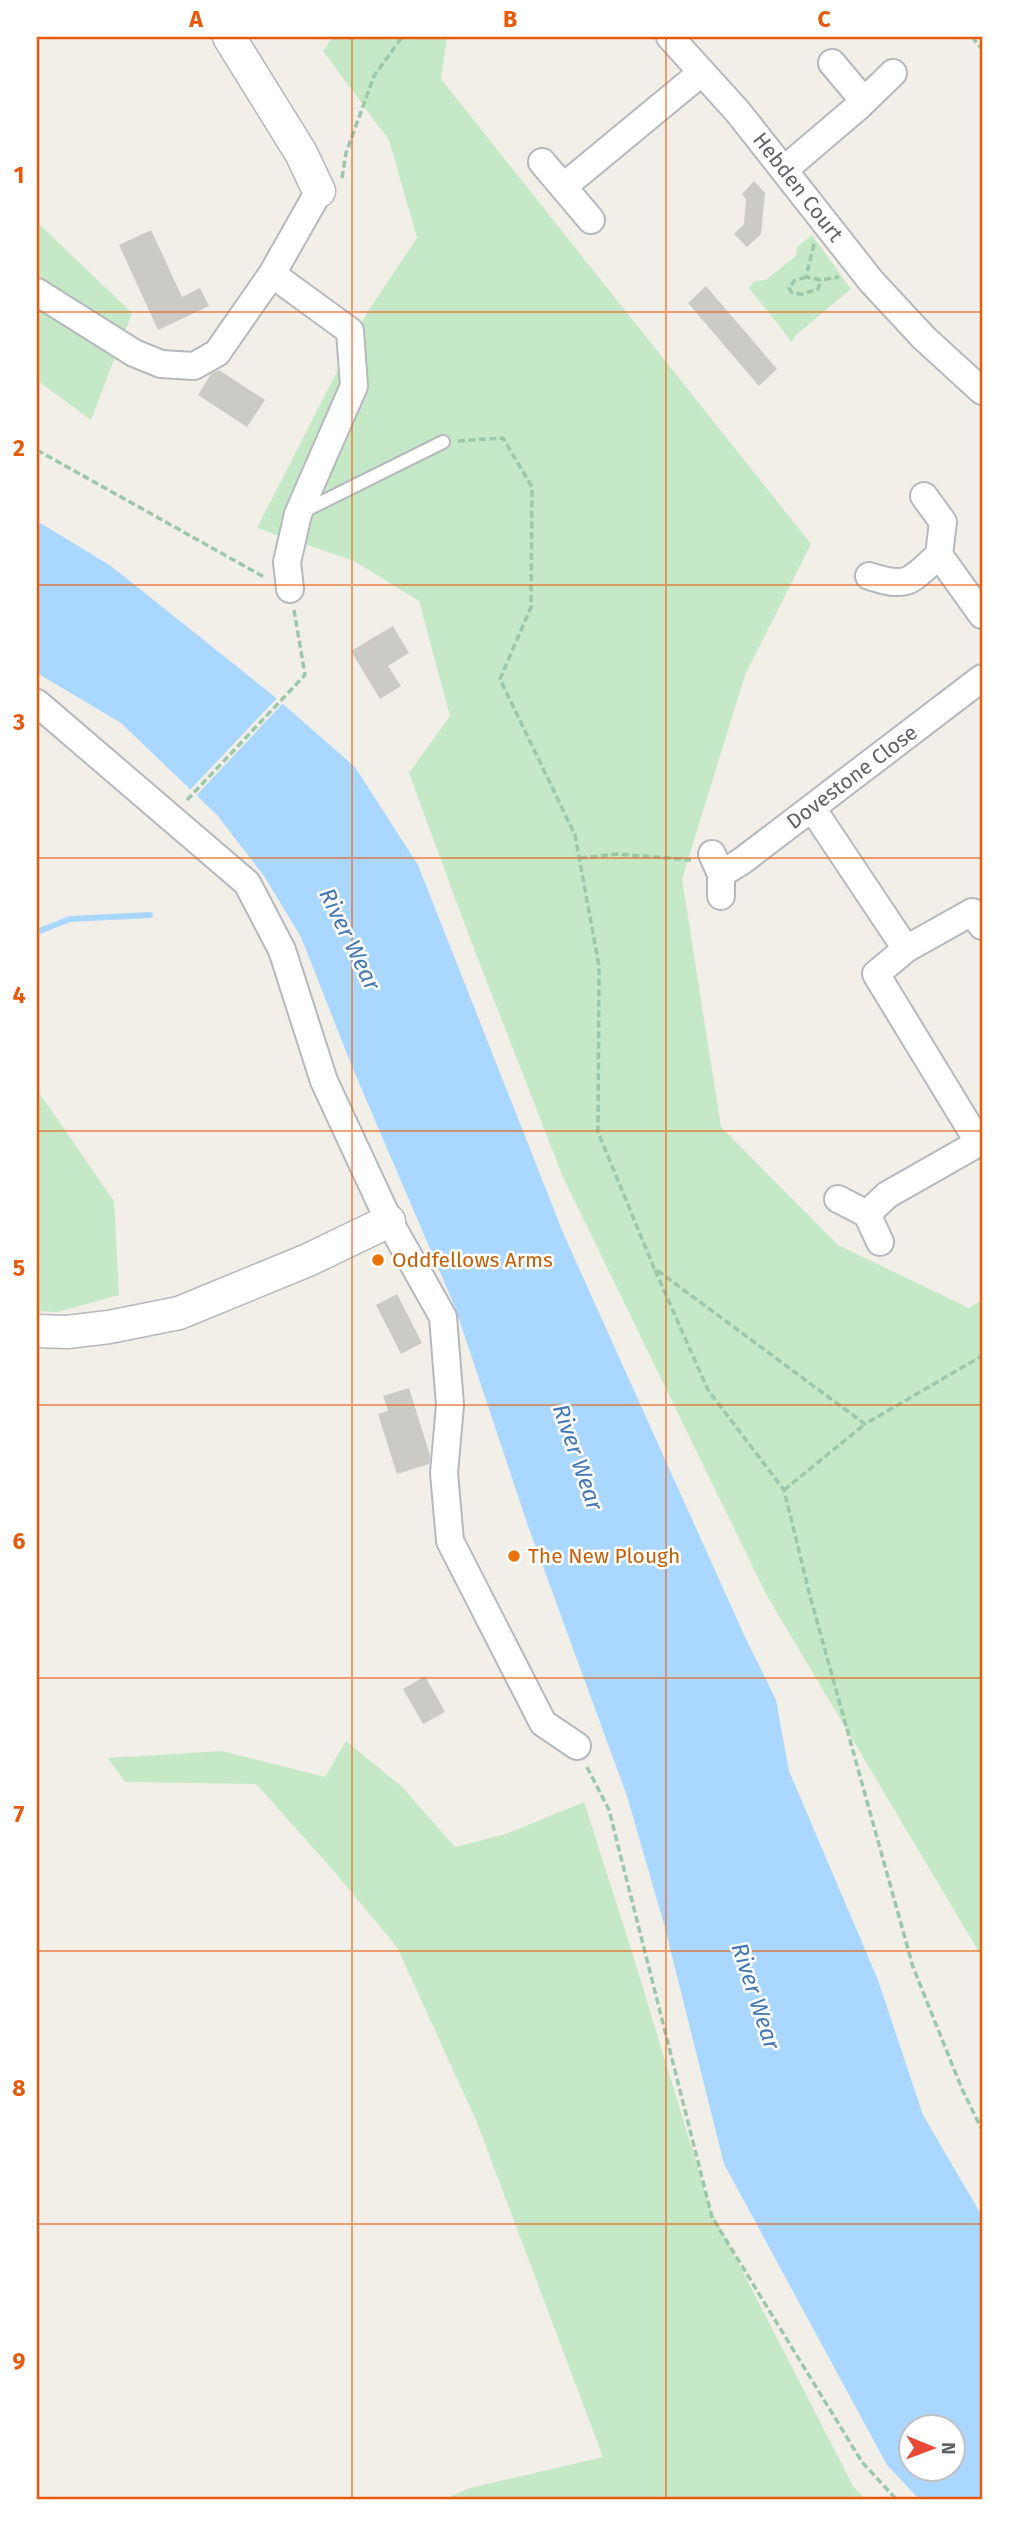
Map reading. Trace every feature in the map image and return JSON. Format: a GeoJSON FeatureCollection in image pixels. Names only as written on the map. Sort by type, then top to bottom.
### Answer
{"type":"FeatureCollection","features":[{"type":"Feature","properties":{"kind":"street"},"geometry":{"type":"LineString","coordinates":[[37,292],[134,353],[161,364],[194,366],[217,353],[272,274],[319,191],[301,153],[229,37]]}},
{"type":"Feature","properties":{"kind":"street","name":"Hebden Court"},"geometry":{"type":"LineString","coordinates":[[670,37],[785,169],[862,270],[924,338],[982,391]]}},
{"type":"Feature","properties":{"kind":"street"},"geometry":{"type":"LineString","coordinates":[[832,63],[864,101]]}},
{"type":"Feature","properties":{"kind":"street"},"geometry":{"type":"LineString","coordinates":[[785,169],[864,101],[892,73]]}},
{"type":"Feature","properties":{"kind":"street"},"geometry":{"type":"LineString","coordinates":[[563,187],[701,74]]}},
{"type":"Feature","properties":{"kind":"street"},"geometry":{"type":"LineString","coordinates":[[542,162],[591,220]]}},
{"type":"Feature","properties":{"kind":"street"},"geometry":{"type":"LineString","coordinates":[[272,274],[350,331],[355,386],[298,514],[287,562],[290,589]]}},
{"type":"Feature","properties":{"kind":"street"},"geometry":{"type":"LineString","coordinates":[[869,576],[891,583],[910,582],[939,555],[943,522],[924,496]]}},
{"type":"Feature","properties":{"kind":"street"},"geometry":{"type":"LineString","coordinates":[[939,555],[982,615]]}},
{"type":"Feature","properties":{"kind":"street","name":"Dovestone Close"},"geometry":{"type":"LineString","coordinates":[[718,875],[812,808],[982,678]]}},
{"type":"Feature","properties":{"kind":"street"},"geometry":{"type":"LineString","coordinates":[[37,703],[247,883],[282,950],[324,1081],[389,1221],[443,1317],[450,1405],[444,1473],[450,1541],[543,1723],[577,1746]]}},
{"type":"Feature","properties":{"kind":"street"},"geometry":{"type":"LineString","coordinates":[[812,808],[906,949]]}},
{"type":"Feature","properties":{"kind":"street"},"geometry":{"type":"LineString","coordinates":[[867,1214],[887,1195],[981,1142],[876,974],[906,949],[979,915]]}},
{"type":"Feature","properties":{"kind":"street"},"geometry":{"type":"LineString","coordinates":[[838,1199],[867,1214],[880,1242]]}},
{"type":"Feature","properties":{"kind":"street"},"geometry":{"type":"LineString","coordinates":[[37,1331],[67,1332],[109,1327],[179,1313],[308,1260],[389,1221]]}},
{"type":"Feature","properties":{"kind":"lane"},"geometry":{"type":"LineString","coordinates":[[298,514],[443,442]]}},
{"type":"Feature","properties":{"kind":"path"},"geometry":{"type":"LineString","coordinates":[[319,191],[341,190],[346,153],[374,76],[402,37]]}},
{"type":"Feature","properties":{"kind":"path"},"geometry":{"type":"LineString","coordinates":[[972,37],[982,49]]}},
{"type":"Feature","properties":{"kind":"path"},"geometry":{"type":"LineString","coordinates":[[806,277],[794,281],[789,288],[792,293],[802,294],[818,289],[821,279]]}},
{"type":"Feature","properties":{"kind":"path"},"geometry":{"type":"LineString","coordinates":[[443,442],[503,438],[532,487],[531,607],[500,679],[575,835],[599,965],[598,1132],[708,1390],[784,1490],[810,1596],[913,1967],[962,2089],[982,2130]]}},
{"type":"Feature","properties":{"kind":"path"},"geometry":{"type":"LineString","coordinates":[[37,450],[290,589],[305,675],[187,800]]}},
{"type":"Feature","properties":{"kind":"path"},"geometry":{"type":"LineString","coordinates":[[579,858],[618,854],[696,861],[718,875]]}},
{"type":"Feature","properties":{"kind":"path"},"geometry":{"type":"LineString","coordinates":[[654,1268],[865,1424]]}},
{"type":"Feature","properties":{"kind":"path"},"geometry":{"type":"LineString","coordinates":[[784,1490],[865,1424],[982,1356]]}},
{"type":"Feature","properties":{"kind":"path"},"geometry":{"type":"LineString","coordinates":[[577,1746],[609,1810],[712,2217],[862,2462],[896,2499]]}},
{"type":"Feature","properties":{"kind":"green space"},"geometry":{"type":"Polygon","coordinates":[[[333,37],[447,37],[441,79],[811,544],[745,675],[682,879],[721,1127],[838,1245],[969,1308],[982,1300],[982,1957],[766,1594],[563,1177],[409,773],[450,716],[419,601],[354,561],[257,528],[368,311],[417,238],[389,140],[323,51],[333,37]]]}},
{"type":"Feature","properties":{"kind":"green space"},"geometry":{"type":"Polygon","coordinates":[[[37,222],[132,313],[91,420],[37,380],[37,222]]]}},
{"type":"Feature","properties":{"kind":"green space"},"geometry":{"type":"Polygon","coordinates":[[[812,235],[851,289],[796,335],[792,342],[749,288],[755,281],[766,280],[796,256],[797,247],[812,235]]]}},
{"type":"Feature","properties":{"kind":"green space"},"geometry":{"type":"Polygon","coordinates":[[[37,1090],[114,1201],[119,1295],[57,1312],[37,1311],[37,1090]]]}},
{"type":"Feature","properties":{"kind":"green space"},"geometry":{"type":"Polygon","coordinates":[[[346,1741],[402,1787],[455,1847],[506,1834],[584,1802],[710,2208],[853,2486],[865,2499],[445,2499],[470,2488],[603,2457],[476,2120],[397,1947],[256,1784],[125,1782],[108,1758],[222,1751],[325,1777],[346,1741]]]}},
{"type":"Feature","properties":{"kind":"water","name":"River Wear"},"geometry":{"type":"Polygon","coordinates":[[[37,521],[111,566],[275,697],[355,767],[418,865],[564,1235],[776,1700],[789,1771],[878,1980],[923,2115],[982,2216],[982,2499],[919,2499],[905,2484],[967,2484],[967,2414],[897,2414],[897,2476],[887,2465],[724,2164],[664,1924],[627,1796],[527,1523],[455,1307],[353,1069],[301,937],[264,876],[217,815],[121,723],[37,673],[37,521]]]}},
{"type":"Feature","properties":{"kind":"pier"},"geometry":{"type":"Polygon","coordinates":[[[279,696],[285,701],[194,798],[188,792],[279,696]]]}},
{"type":"Feature","properties":{"kind":"building"},"geometry":{"type":"Polygon","coordinates":[[[754,181],[765,193],[761,234],[747,247],[734,234],[744,224],[746,199],[742,194],[754,181]]]}},
{"type":"Feature","properties":{"kind":"building"},"geometry":{"type":"Polygon","coordinates":[[[151,230],[182,297],[200,288],[209,306],[158,330],[119,245],[151,230]]]}},
{"type":"Feature","properties":{"kind":"building"},"geometry":{"type":"Polygon","coordinates":[[[706,286],[777,369],[759,386],[688,303],[706,286]]]}},
{"type":"Feature","properties":{"kind":"building"},"geometry":{"type":"Polygon","coordinates":[[[219,370],[265,400],[247,427],[198,395],[211,374],[219,370]]]}},
{"type":"Feature","properties":{"kind":"building"},"geometry":{"type":"Polygon","coordinates":[[[393,626],[409,653],[388,666],[401,686],[380,699],[351,651],[393,626]]]}},
{"type":"Feature","properties":{"kind":"building"},"geometry":{"type":"Polygon","coordinates":[[[397,1294],[422,1343],[401,1354],[376,1305],[397,1294]]]}},
{"type":"Feature","properties":{"kind":"building"},"geometry":{"type":"Polygon","coordinates":[[[409,1388],[430,1455],[429,1464],[397,1474],[378,1414],[388,1411],[383,1396],[409,1388]]]}},
{"type":"Feature","properties":{"kind":"building"},"geometry":{"type":"Polygon","coordinates":[[[425,1676],[445,1712],[423,1724],[403,1689],[425,1676]]]}},
{"type":"Feature","properties":{"kind":"waterway"},"geometry":{"type":"LineString","coordinates":[[37,932],[70,919],[150,915]]}},
{"type":"Feature","properties":{"kind":"place","name":"Oddfellows Arms"},"geometry":{"type":"Point","coordinates":[378,1260]}},
{"type":"Feature","properties":{"kind":"place","name":"The New Plough"},"geometry":{"type":"Point","coordinates":[514,1556]}}]}
